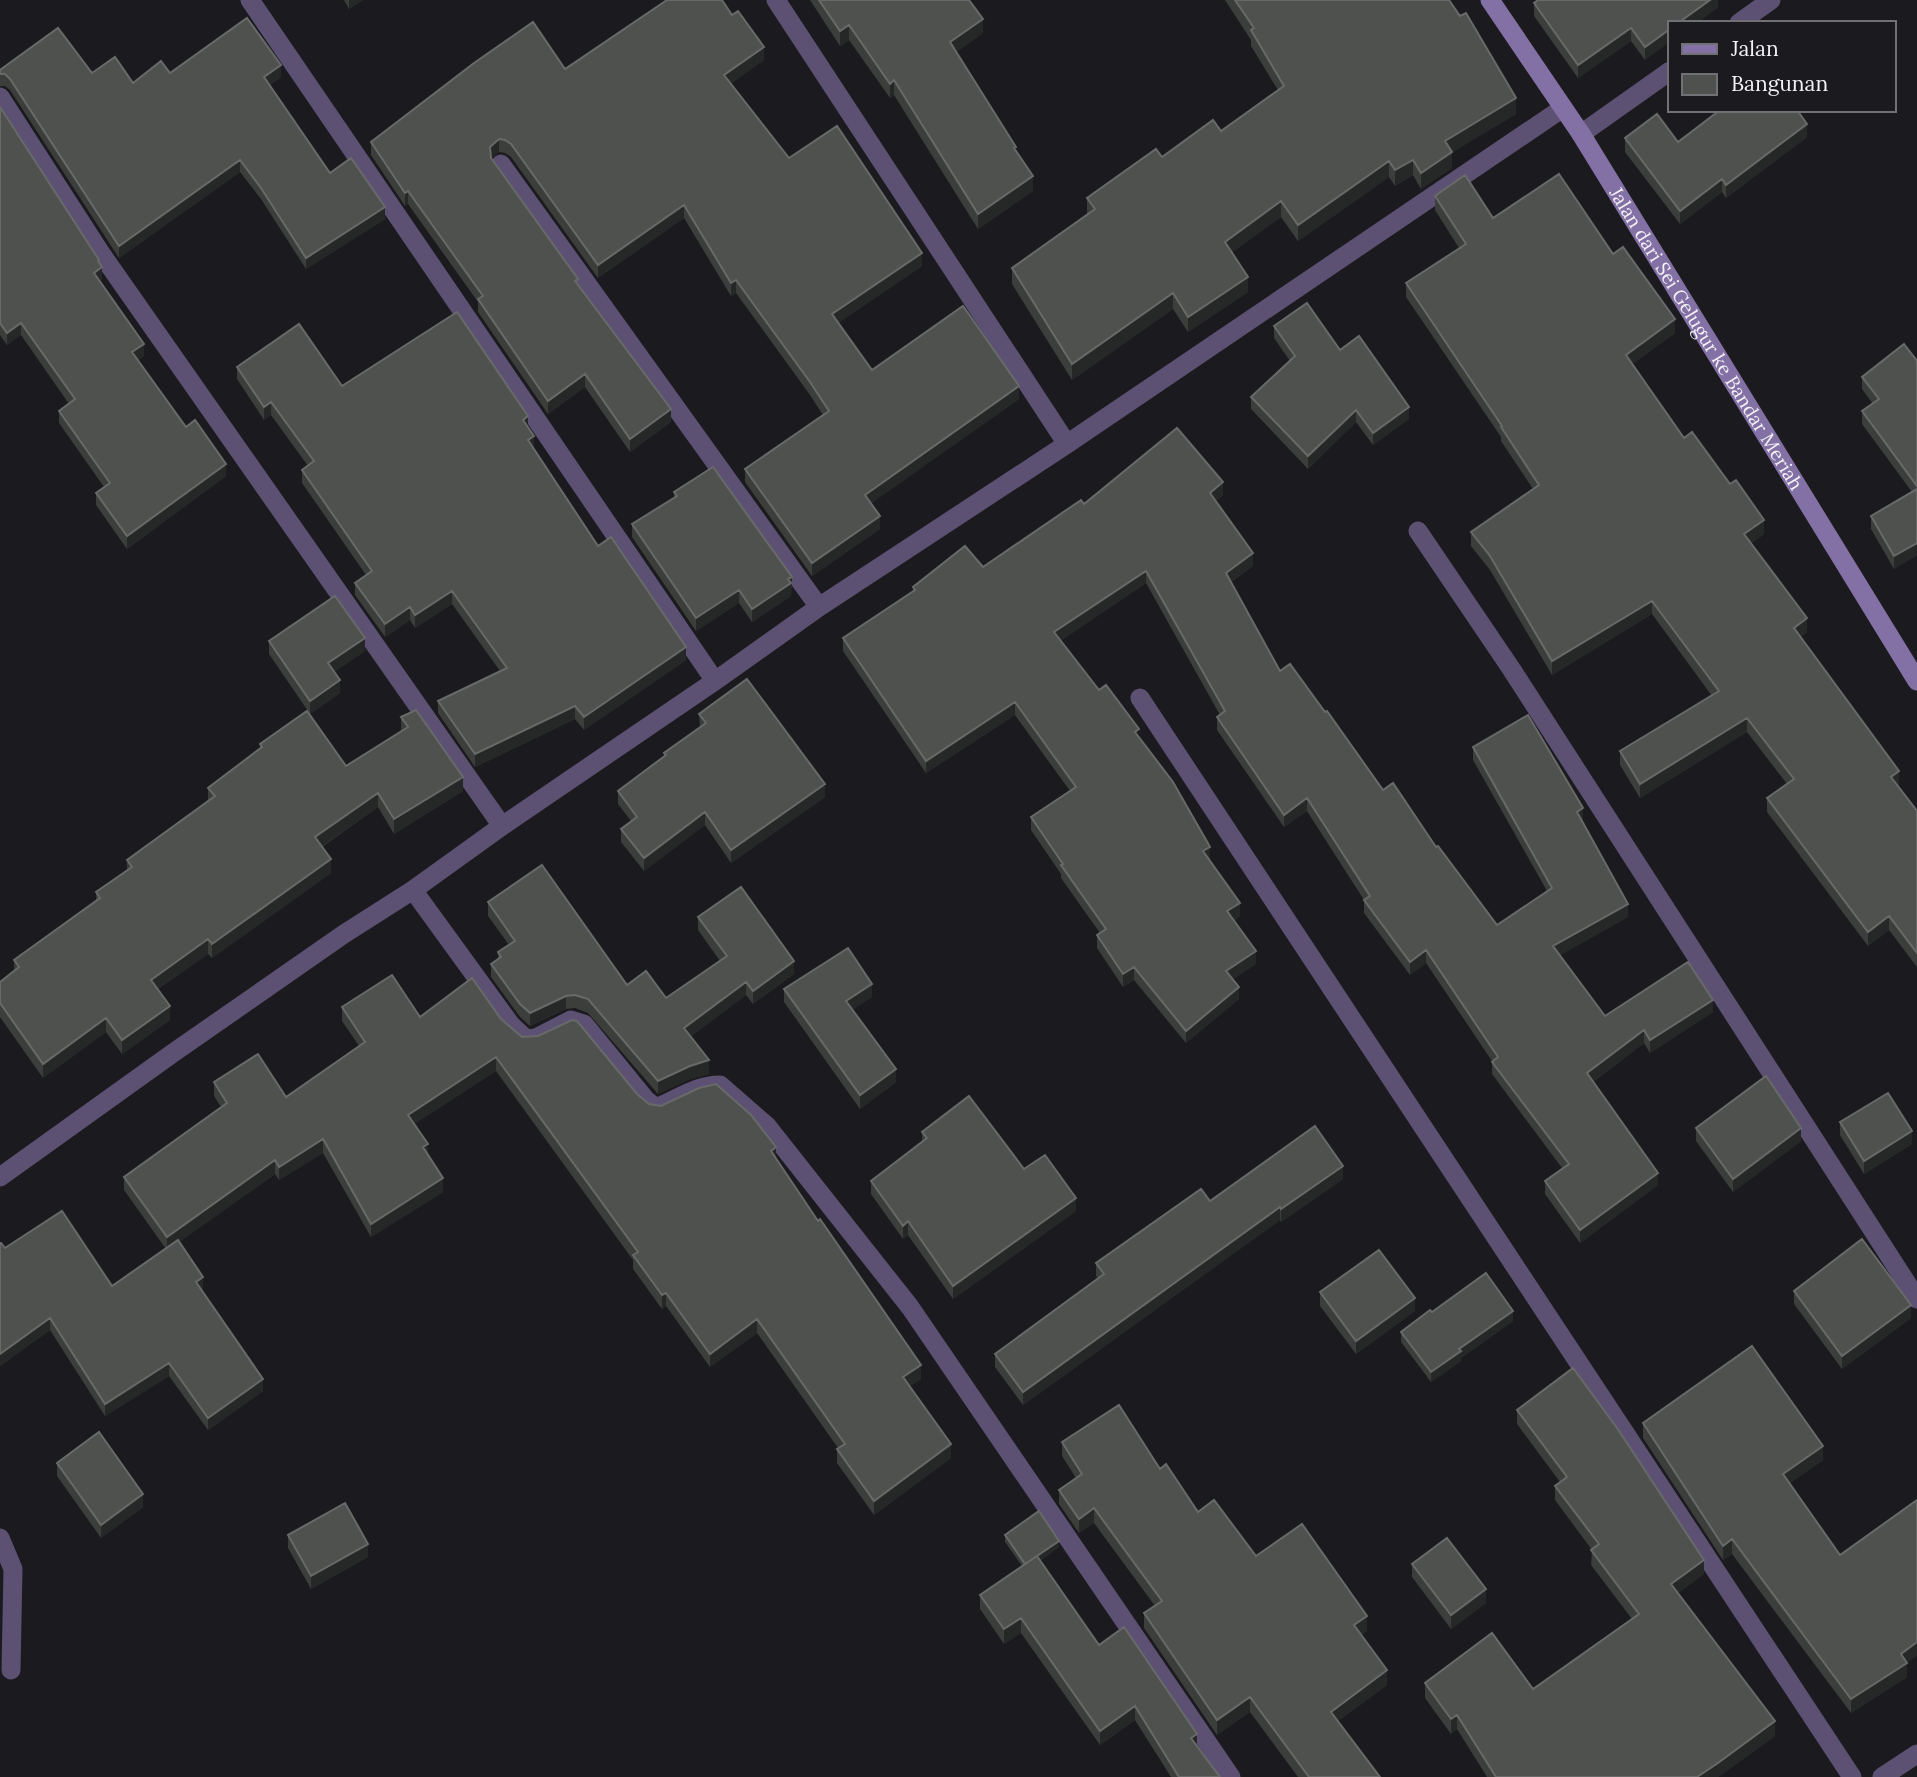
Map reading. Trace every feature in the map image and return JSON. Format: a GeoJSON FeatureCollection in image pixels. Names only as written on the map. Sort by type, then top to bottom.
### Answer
{"type":"FeatureCollection","features":[{"type":"Feature","properties":{"kind":"main road","name":"Jalan dari Sei Gelugur ke Bandar Meriah"},"geometry":{"type":"LineString","coordinates":[[1490,0],[1581,134],[1917,681]]}},
{"type":"Feature","properties":{"kind":"street"},"geometry":{"type":"LineString","coordinates":[[250,0],[715,681]]}},
{"type":"Feature","properties":{"kind":"street"},"geometry":{"type":"LineString","coordinates":[[776,0],[1067,444]]}},
{"type":"Feature","properties":{"kind":"street"},"geometry":{"type":"LineString","coordinates":[[1742,21],[1771,0]]}},
{"type":"Feature","properties":{"kind":"street"},"geometry":{"type":"LineString","coordinates":[[1581,134],[1668,72]]}},
{"type":"Feature","properties":{"kind":"street"},"geometry":{"type":"LineString","coordinates":[[0,97],[100,252],[502,826]]}},
{"type":"Feature","properties":{"kind":"street"},"geometry":{"type":"LineString","coordinates":[[0,1177],[253,997],[413,890],[819,607],[1067,444],[1563,108]]}},
{"type":"Feature","properties":{"kind":"street"},"geometry":{"type":"LineString","coordinates":[[501,164],[819,607]]}},
{"type":"Feature","properties":{"kind":"street"},"geometry":{"type":"LineString","coordinates":[[1418,531],[1511,670],[1917,1299]]}},
{"type":"Feature","properties":{"kind":"street"},"geometry":{"type":"LineString","coordinates":[[1140,698],[1852,1777]]}},
{"type":"Feature","properties":{"kind":"street"},"geometry":{"type":"LineString","coordinates":[[413,890],[511,1025],[526,1039],[536,1038],[570,1020],[584,1024],[646,1100],[656,1108],[692,1089],[720,1085],[767,1126],[910,1307],[1231,1777]]}},
{"type":"Feature","properties":{"kind":"street"},"geometry":{"type":"LineString","coordinates":[[0,1538],[13,1569],[11,1670]]}},
{"type":"Feature","properties":{"kind":"street"},"geometry":{"type":"LineString","coordinates":[[1882,1777],[1917,1754]]}},
{"type":"Feature","properties":{"kind":"building"},"geometry":{"type":"Polygon","coordinates":[[[667,0],[722,0],[732,15],[738,11],[764,47],[724,75],[789,158],[837,126],[922,253],[832,314],[872,370],[963,306],[1019,386],[865,495],[880,516],[812,563],[745,469],[829,411],[736,280],[731,283],[684,205],[598,265],[511,144],[499,139],[490,147],[491,158],[578,279],[575,281],[671,409],[630,439],[585,374],[548,401],[478,299],[483,296],[408,191],[405,193],[371,142],[474,63],[533,22],[565,69],[667,0]]]}},
{"type":"Feature","properties":{"kind":"building"},"geometry":{"type":"Polygon","coordinates":[[[819,0],[969,0],[983,19],[950,42],[1033,176],[978,214],[894,80],[890,84],[849,25],[840,31],[819,0]]]}},
{"type":"Feature","properties":{"kind":"building"},"geometry":{"type":"Polygon","coordinates":[[[1235,0],[1449,0],[1460,16],[1466,13],[1516,98],[1445,141],[1452,152],[1421,173],[1413,160],[1395,170],[1389,161],[1298,225],[1281,201],[1225,242],[1248,277],[1188,317],[1173,293],[1072,364],[1012,268],[1095,209],[1087,198],[1156,149],[1162,157],[1213,120],[1221,131],[1284,86],[1251,30],[1254,28],[1235,0]]]}},
{"type":"Feature","properties":{"kind":"building"},"geometry":{"type":"Polygon","coordinates":[[[1538,0],[1710,0],[1681,21],[1668,21],[1668,30],[1645,47],[1631,28],[1578,65],[1534,3],[1538,0]]]}},
{"type":"Feature","properties":{"kind":"building"},"geometry":{"type":"Polygon","coordinates":[[[247,18],[281,65],[264,77],[330,173],[351,158],[385,207],[306,258],[240,160],[119,246],[10,79],[5,74],[0,74],[0,70],[58,28],[92,73],[115,57],[133,83],[161,61],[170,73],[247,18]]]}},
{"type":"Feature","properties":{"kind":"building"},"geometry":{"type":"Polygon","coordinates":[[[0,107],[99,260],[102,267],[94,273],[144,344],[132,352],[186,427],[195,420],[226,464],[127,536],[96,493],[110,483],[59,411],[75,399],[21,323],[7,333],[0,323],[0,107]]]}},
{"type":"Feature","properties":{"kind":"building"},"geometry":{"type":"Polygon","coordinates":[[[1717,112],[1798,112],[1807,124],[1726,185],[1722,179],[1680,211],[1625,138],[1657,114],[1678,142],[1717,112]]]}},
{"type":"Feature","properties":{"kind":"building"},"geometry":{"type":"Polygon","coordinates":[[[1559,174],[1613,254],[1623,247],[1675,319],[1626,355],[1684,438],[1692,432],[1730,484],[1736,480],[1764,520],[1744,534],[1807,618],[1794,628],[1899,771],[1891,777],[1917,811],[1917,953],[1889,916],[1868,932],[1767,798],[1794,779],[1747,718],[1640,784],[1620,751],[1719,691],[1652,601],[1552,661],[1490,556],[1471,532],[1539,485],[1406,283],[1466,244],[1435,196],[1465,175],[1493,218],[1559,174]]]}},
{"type":"Feature","properties":{"kind":"building"},"geometry":{"type":"Polygon","coordinates":[[[1307,303],[1340,350],[1359,336],[1409,407],[1373,433],[1356,410],[1308,456],[1251,397],[1295,356],[1274,326],[1307,303]]]}},
{"type":"Feature","properties":{"kind":"building"},"geometry":{"type":"Polygon","coordinates":[[[457,312],[528,416],[523,420],[534,436],[528,440],[598,546],[611,537],[686,647],[584,717],[575,706],[475,754],[438,701],[507,668],[452,591],[415,615],[410,607],[385,624],[355,583],[372,571],[302,470],[314,461],[271,402],[264,407],[237,367],[299,324],[342,386],[457,312]]]}},
{"type":"Feature","properties":{"kind":"building"},"geometry":{"type":"Polygon","coordinates":[[[1904,344],[1917,361],[1917,486],[1862,411],[1879,399],[1862,377],[1904,344]]]}},
{"type":"Feature","properties":{"kind":"building"},"geometry":{"type":"Polygon","coordinates":[[[1177,428],[1223,482],[1210,493],[1253,553],[1226,573],[1280,671],[1290,664],[1383,790],[1393,783],[1436,847],[1438,846],[1497,925],[1552,888],[1473,747],[1528,715],[1583,808],[1577,812],[1628,904],[1553,946],[1605,1016],[1688,962],[1713,1000],[1650,1040],[1644,1030],[1587,1073],[1658,1173],[1580,1230],[1545,1181],[1569,1164],[1492,1062],[1498,1057],[1426,950],[1410,962],[1364,900],[1370,896],[1307,798],[1284,815],[1217,717],[1225,711],[1146,571],[1054,632],[1099,690],[1106,685],[1139,729],[1135,732],[1173,782],[1210,847],[1203,851],[1240,903],[1227,911],[1256,951],[1226,971],[1239,987],[1186,1031],[1134,967],[1123,974],[1097,935],[1106,929],[1031,817],[1076,787],[1015,702],[926,761],[843,638],[915,590],[913,587],[965,546],[983,567],[1081,500],[1084,504],[1177,428]]]}},
{"type":"Feature","properties":{"kind":"building"},"geometry":{"type":"Polygon","coordinates":[[[713,467],[792,577],[788,579],[791,583],[752,609],[739,590],[696,618],[632,524],[677,496],[674,492],[713,467]]]}},
{"type":"Feature","properties":{"kind":"building"},"geometry":{"type":"Polygon","coordinates":[[[1917,489],[1917,543],[1894,556],[1871,516],[1917,489]]]}},
{"type":"Feature","properties":{"kind":"building"},"geometry":{"type":"Polygon","coordinates":[[[335,596],[365,638],[328,663],[340,680],[310,701],[269,641],[335,596]]]}},
{"type":"Feature","properties":{"kind":"building"},"geometry":{"type":"Polygon","coordinates":[[[747,679],[825,784],[731,850],[705,812],[644,858],[621,829],[637,817],[618,791],[706,723],[699,714],[747,679]]]}},
{"type":"Feature","properties":{"kind":"building"},"geometry":{"type":"Polygon","coordinates":[[[416,710],[463,777],[394,819],[378,793],[315,837],[331,859],[212,944],[208,939],[151,980],[170,1006],[122,1040],[106,1018],[43,1064],[0,1003],[0,982],[19,967],[14,960],[100,898],[96,892],[132,867],[127,860],[215,796],[208,788],[262,747],[260,744],[307,711],[346,766],[408,727],[401,717],[416,710]]]}},
{"type":"Feature","properties":{"kind":"building"},"geometry":{"type":"Polygon","coordinates":[[[542,865],[627,985],[646,971],[666,998],[727,956],[698,917],[741,887],[794,961],[753,991],[746,982],[684,1028],[709,1060],[658,1081],[588,999],[575,995],[566,996],[530,1013],[520,1004],[491,964],[501,957],[498,952],[515,941],[488,902],[542,865]]]}},
{"type":"Feature","properties":{"kind":"building"},"geometry":{"type":"Polygon","coordinates":[[[848,948],[872,984],[846,1001],[896,1069],[860,1095],[784,989],[848,948]]]}},
{"type":"Feature","properties":{"kind":"building"},"geometry":{"type":"Polygon","coordinates":[[[392,975],[420,1017],[472,978],[501,1019],[522,1037],[538,1036],[572,1020],[577,1021],[637,1094],[649,1104],[661,1106],[699,1088],[716,1084],[751,1115],[776,1147],[771,1151],[921,1365],[903,1377],[951,1444],[874,1501],[837,1449],[845,1444],[757,1319],[710,1354],[666,1293],[662,1295],[633,1255],[638,1252],[496,1057],[408,1115],[428,1144],[423,1147],[443,1178],[371,1224],[323,1139],[279,1167],[275,1160],[167,1237],[124,1177],[227,1103],[214,1082],[258,1054],[286,1097],[365,1042],[342,1007],[392,975]]]}},
{"type":"Feature","properties":{"kind":"building"},"geometry":{"type":"Polygon","coordinates":[[[1766,1076],[1801,1128],[1733,1179],[1696,1128],[1766,1076]]]}},
{"type":"Feature","properties":{"kind":"building"},"geometry":{"type":"Polygon","coordinates":[[[1888,1093],[1912,1131],[1864,1161],[1840,1122],[1888,1093]]]}},
{"type":"Feature","properties":{"kind":"building"},"geometry":{"type":"Polygon","coordinates":[[[969,1096],[1024,1169],[1045,1155],[1076,1198],[953,1286],[908,1221],[903,1226],[871,1181],[927,1138],[922,1132],[969,1096]]]}},
{"type":"Feature","properties":{"kind":"building"},"geometry":{"type":"Polygon","coordinates":[[[1315,1126],[1343,1166],[1281,1209],[1280,1207],[1023,1392],[995,1354],[1104,1274],[1096,1263],[1201,1189],[1210,1201],[1315,1126]]]}},
{"type":"Feature","properties":{"kind":"building"},"geometry":{"type":"Polygon","coordinates":[[[62,1211],[112,1286],[178,1240],[203,1277],[196,1282],[263,1379],[208,1418],[169,1363],[105,1404],[50,1318],[0,1354],[0,1243],[5,1248],[62,1211]]]}},
{"type":"Feature","properties":{"kind":"building"},"geometry":{"type":"Polygon","coordinates":[[[1862,1239],[1911,1305],[1842,1356],[1794,1291],[1862,1239]]]}},
{"type":"Feature","properties":{"kind":"building"},"geometry":{"type":"Polygon","coordinates":[[[1379,1250],[1415,1298],[1356,1341],[1320,1292],[1379,1250]]]}},
{"type":"Feature","properties":{"kind":"building"},"geometry":{"type":"Polygon","coordinates":[[[1486,1273],[1513,1311],[1431,1372],[1401,1332],[1486,1273]]]}},
{"type":"Feature","properties":{"kind":"building"},"geometry":{"type":"Polygon","coordinates":[[[1752,1346],[1823,1446],[1783,1474],[1840,1555],[1917,1500],[1917,1642],[1901,1654],[1907,1663],[1851,1699],[1732,1539],[1723,1546],[1643,1423],[1752,1346]]]}},
{"type":"Feature","properties":{"kind":"building"},"geometry":{"type":"Polygon","coordinates":[[[1573,1368],[1617,1428],[1704,1560],[1671,1584],[1775,1721],[1697,1777],[1496,1777],[1457,1715],[1451,1719],[1425,1683],[1492,1633],[1533,1689],[1639,1614],[1591,1550],[1599,1544],[1555,1486],[1567,1477],[1517,1410],[1573,1368]]]}},
{"type":"Feature","properties":{"kind":"building"},"geometry":{"type":"Polygon","coordinates":[[[1119,1405],[1160,1469],[1166,1464],[1198,1512],[1214,1500],[1256,1556],[1302,1524],[1367,1616],[1354,1625],[1387,1670],[1331,1712],[1380,1777],[1309,1777],[1250,1697],[1217,1720],[1144,1613],[1162,1601],[1094,1508],[1079,1519],[1059,1490],[1082,1474],[1062,1442],[1119,1405]]]}},
{"type":"Feature","properties":{"kind":"building"},"geometry":{"type":"Polygon","coordinates":[[[99,1432],[143,1494],[101,1525],[57,1463],[99,1432]]]}},
{"type":"Feature","properties":{"kind":"building"},"geometry":{"type":"Polygon","coordinates":[[[345,1503],[368,1544],[311,1576],[288,1535],[345,1503]]]}},
{"type":"Feature","properties":{"kind":"building"},"geometry":{"type":"Polygon","coordinates":[[[1039,1511],[1059,1541],[1025,1564],[1005,1535],[1039,1511]]]}},
{"type":"Feature","properties":{"kind":"building"},"geometry":{"type":"Polygon","coordinates":[[[1447,1538],[1486,1589],[1451,1615],[1412,1564],[1447,1538]]]}},
{"type":"Feature","properties":{"kind":"building"},"geometry":{"type":"Polygon","coordinates":[[[1037,1556],[1099,1645],[1124,1627],[1197,1734],[1191,1738],[1220,1777],[1179,1777],[1135,1706],[1100,1731],[1021,1618],[1004,1629],[980,1595],[1037,1556]]]}}]}
